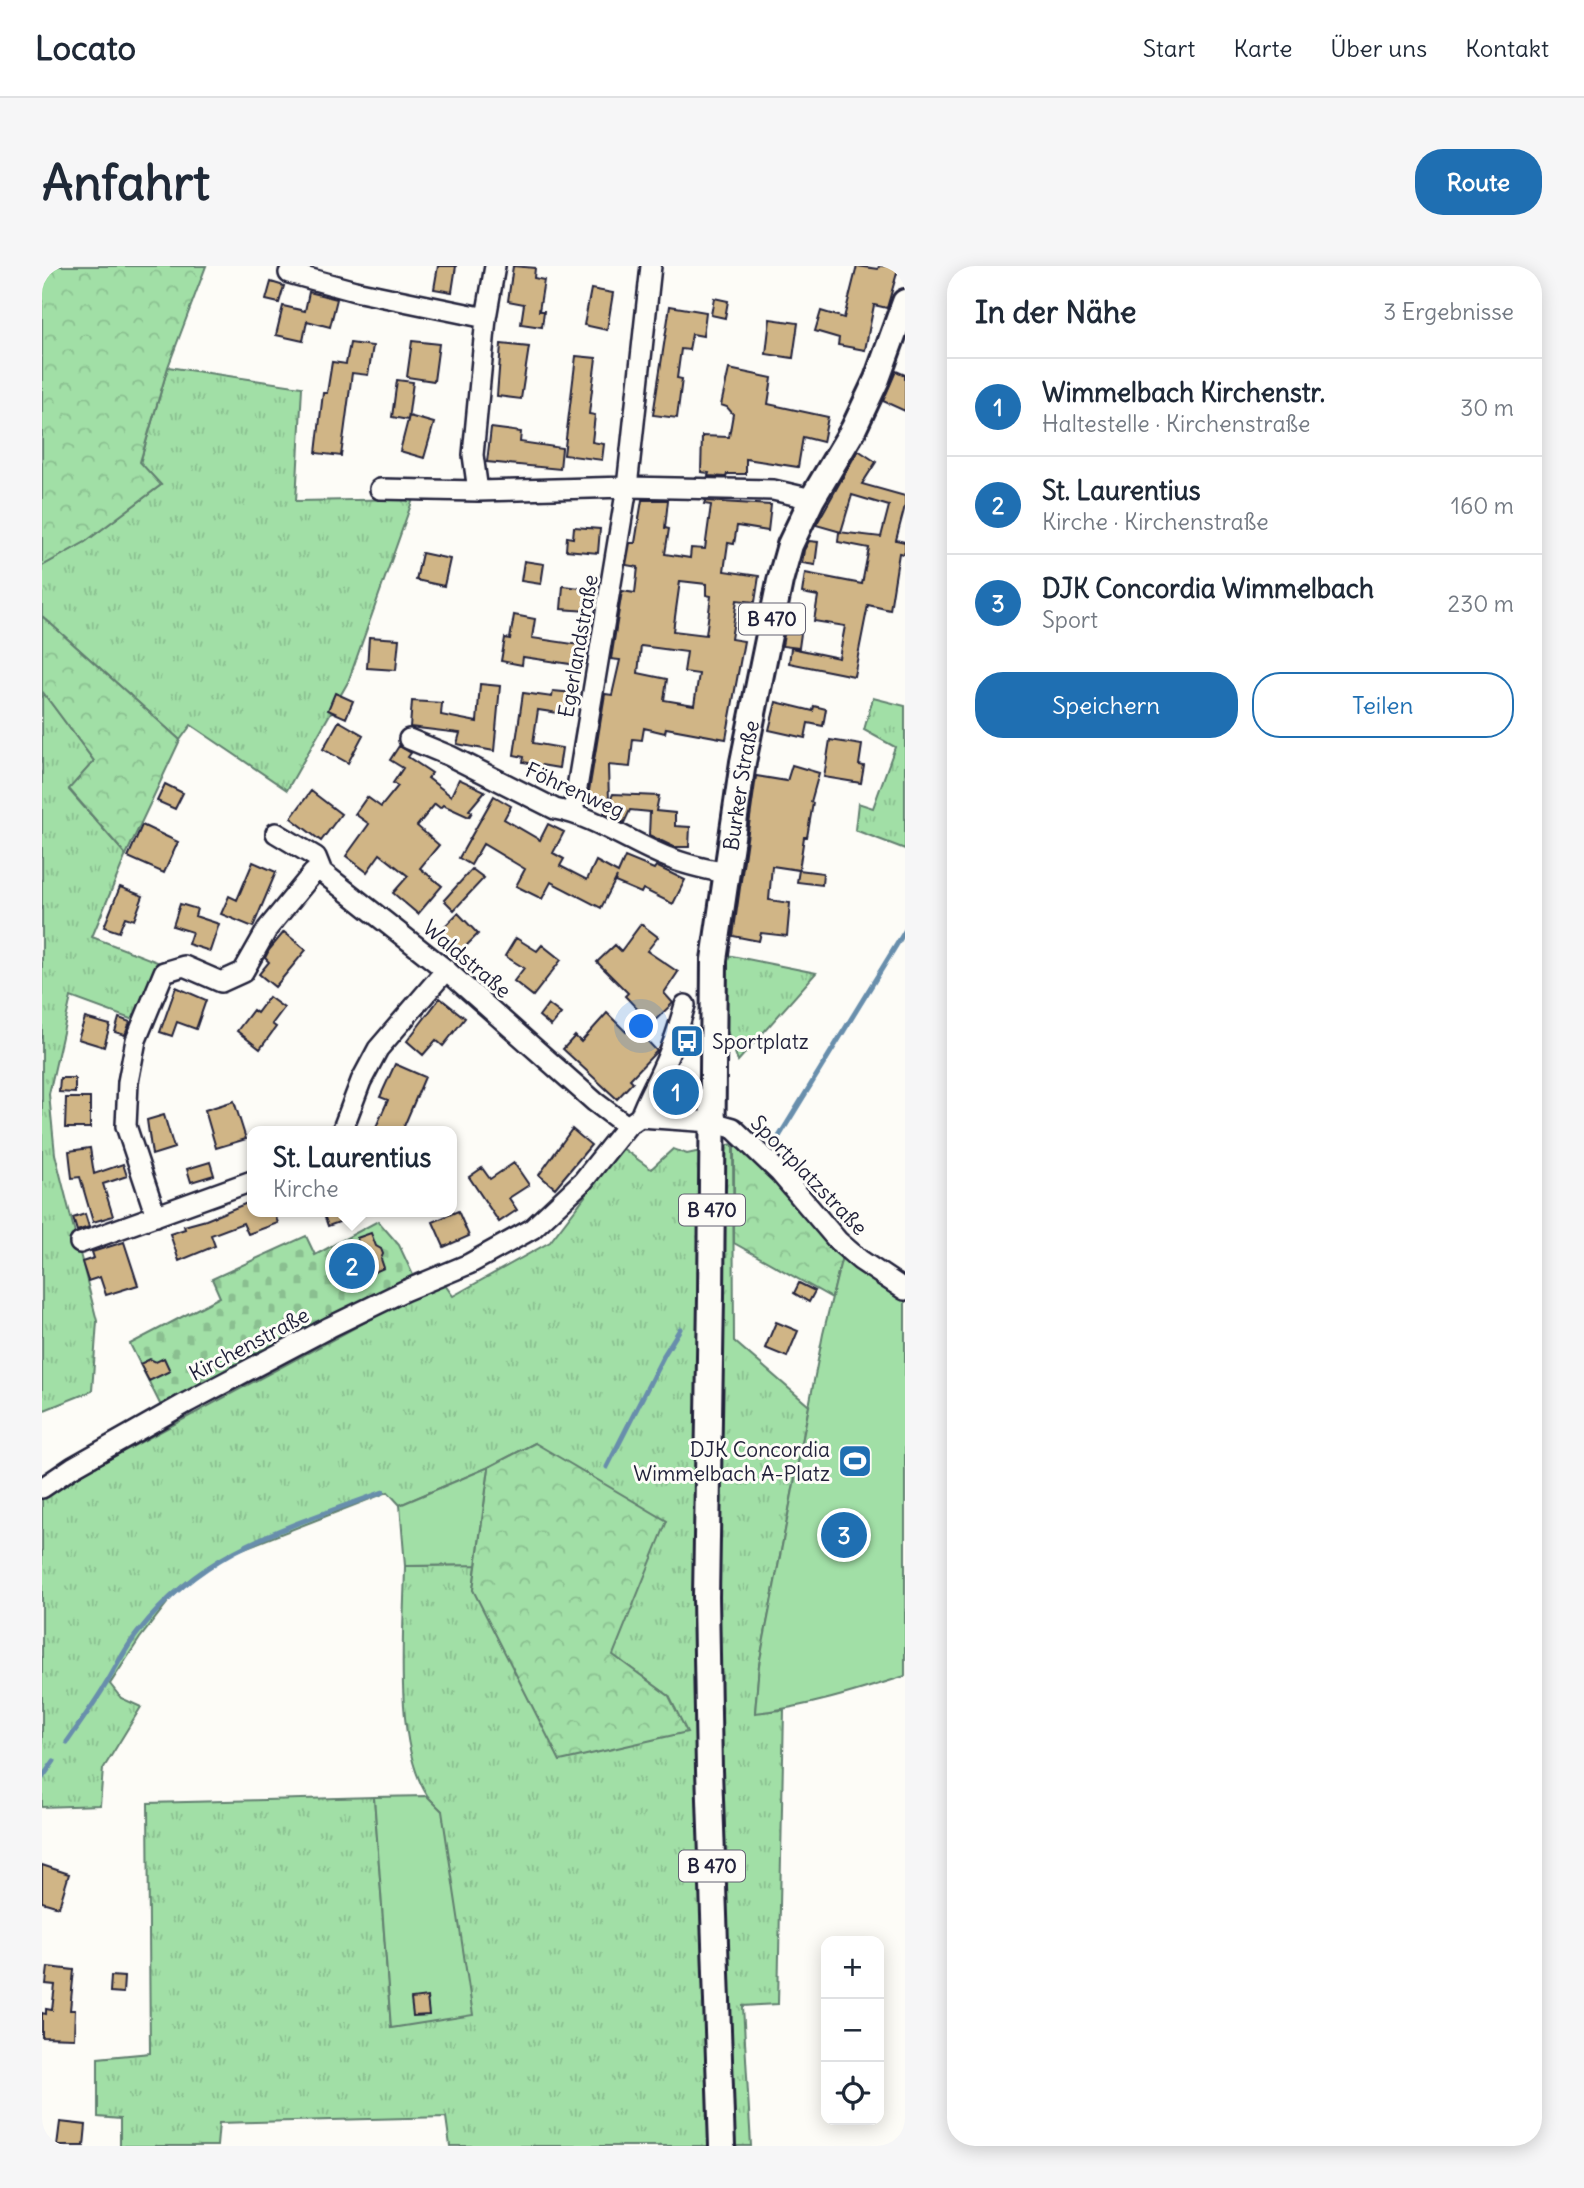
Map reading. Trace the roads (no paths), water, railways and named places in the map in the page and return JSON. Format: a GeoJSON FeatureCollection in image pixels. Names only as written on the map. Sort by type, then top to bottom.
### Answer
{"type":"FeatureCollection","features":[{"type":"Feature","properties":{"kind":"main road","name":"Burker Straße"},"geometry":{"type":"LineString","coordinates":[[722,2146],[709,1784],[706,1611],[714,960],[743,762],[780,581],[790,545],[812,499],[853,430],[877,379],[905,302]]}},
{"type":"Feature","properties":{"kind":"street"},"geometry":{"type":"LineString","coordinates":[[478,491],[473,455],[486,318],[495,266]]}},
{"type":"Feature","properties":{"kind":"street","name":"Egerlandstraße"},"geometry":{"type":"LineString","coordinates":[[573,812],[628,487],[651,266]]}},
{"type":"Feature","properties":{"kind":"street"},"geometry":{"type":"LineString","coordinates":[[289,273],[355,291],[486,318]]}},
{"type":"Feature","properties":{"kind":"street"},"geometry":{"type":"LineString","coordinates":[[380,489],[773,489],[812,499]]}},
{"type":"Feature","properties":{"kind":"street","name":"Föhrenweg"},"geometry":{"type":"LineString","coordinates":[[409,739],[450,756],[555,809],[573,812],[666,857],[699,868],[726,873]]}},
{"type":"Feature","properties":{"kind":"street","name":"Waldstraße"},"geometry":{"type":"LineString","coordinates":[[276,833],[316,856],[322,872],[446,970],[595,1102],[634,1122]]}},
{"type":"Feature","properties":{"kind":"street"},"geometry":{"type":"LineString","coordinates":[[156,1216],[126,1126],[128,1082],[136,1040],[163,972],[184,966],[221,982],[243,972],[268,928],[313,873],[322,872]]}},
{"type":"Feature","properties":{"kind":"street"},"geometry":{"type":"LineString","coordinates":[[344,1126],[378,1049],[446,970]]}},
{"type":"Feature","properties":{"kind":"street","name":"Kirchenstraße"},"geometry":{"type":"LineString","coordinates":[[42,1488],[73,1467],[188,1402],[330,1327],[404,1291],[469,1264],[531,1228],[583,1181],[634,1122],[663,1069],[676,1038],[685,1005]]}},
{"type":"Feature","properties":{"kind":"street"},"geometry":{"type":"LineString","coordinates":[[634,1122],[712,1122]]}},
{"type":"Feature","properties":{"kind":"street","name":"Sportplatzstraße"},"geometry":{"type":"LineString","coordinates":[[712,1122],[733,1128],[745,1138],[780,1173],[838,1241],[860,1260],[905,1290]]}},
{"type":"Feature","properties":{"kind":"street"},"geometry":{"type":"LineString","coordinates":[[80,1243],[247,1183]]}},
{"type":"Feature","properties":{"kind":"waterway"},"geometry":{"type":"LineString","coordinates":[[772,1148],[905,931]]}},
{"type":"Feature","properties":{"kind":"waterway"},"geometry":{"type":"LineString","coordinates":[[607,1467],[680,1329]]}},
{"type":"Feature","properties":{"kind":"waterway"},"geometry":{"type":"LineString","coordinates":[[67,1742],[135,1636],[165,1602],[192,1579],[251,1543],[383,1492]]}},
{"type":"Feature","properties":{"kind":"waterway"},"geometry":{"type":"LineString","coordinates":[[42,1778],[54,1761]]}},
{"type":"Feature","properties":{"kind":"place","name":"Sportplatz"},"geometry":{"type":"Point","coordinates":[687,1041]}},
{"type":"Feature","properties":{"kind":"place","name":"Wimmelbach Kirchenstr."},"geometry":{"type":"Point","coordinates":[676,1092]}},
{"type":"Feature","properties":{"kind":"place","name":"St. Laurentius"},"geometry":{"type":"Point","coordinates":[352,1266]}},
{"type":"Feature","properties":{"kind":"place","name":"DJK Concordia Wimmelbach A-Platz"},"geometry":{"type":"Point","coordinates":[855,1461]}},
{"type":"Feature","properties":{"kind":"place","name":"DJK Concordia Wimmelbach"},"geometry":{"type":"Point","coordinates":[844,1535]}}]}
